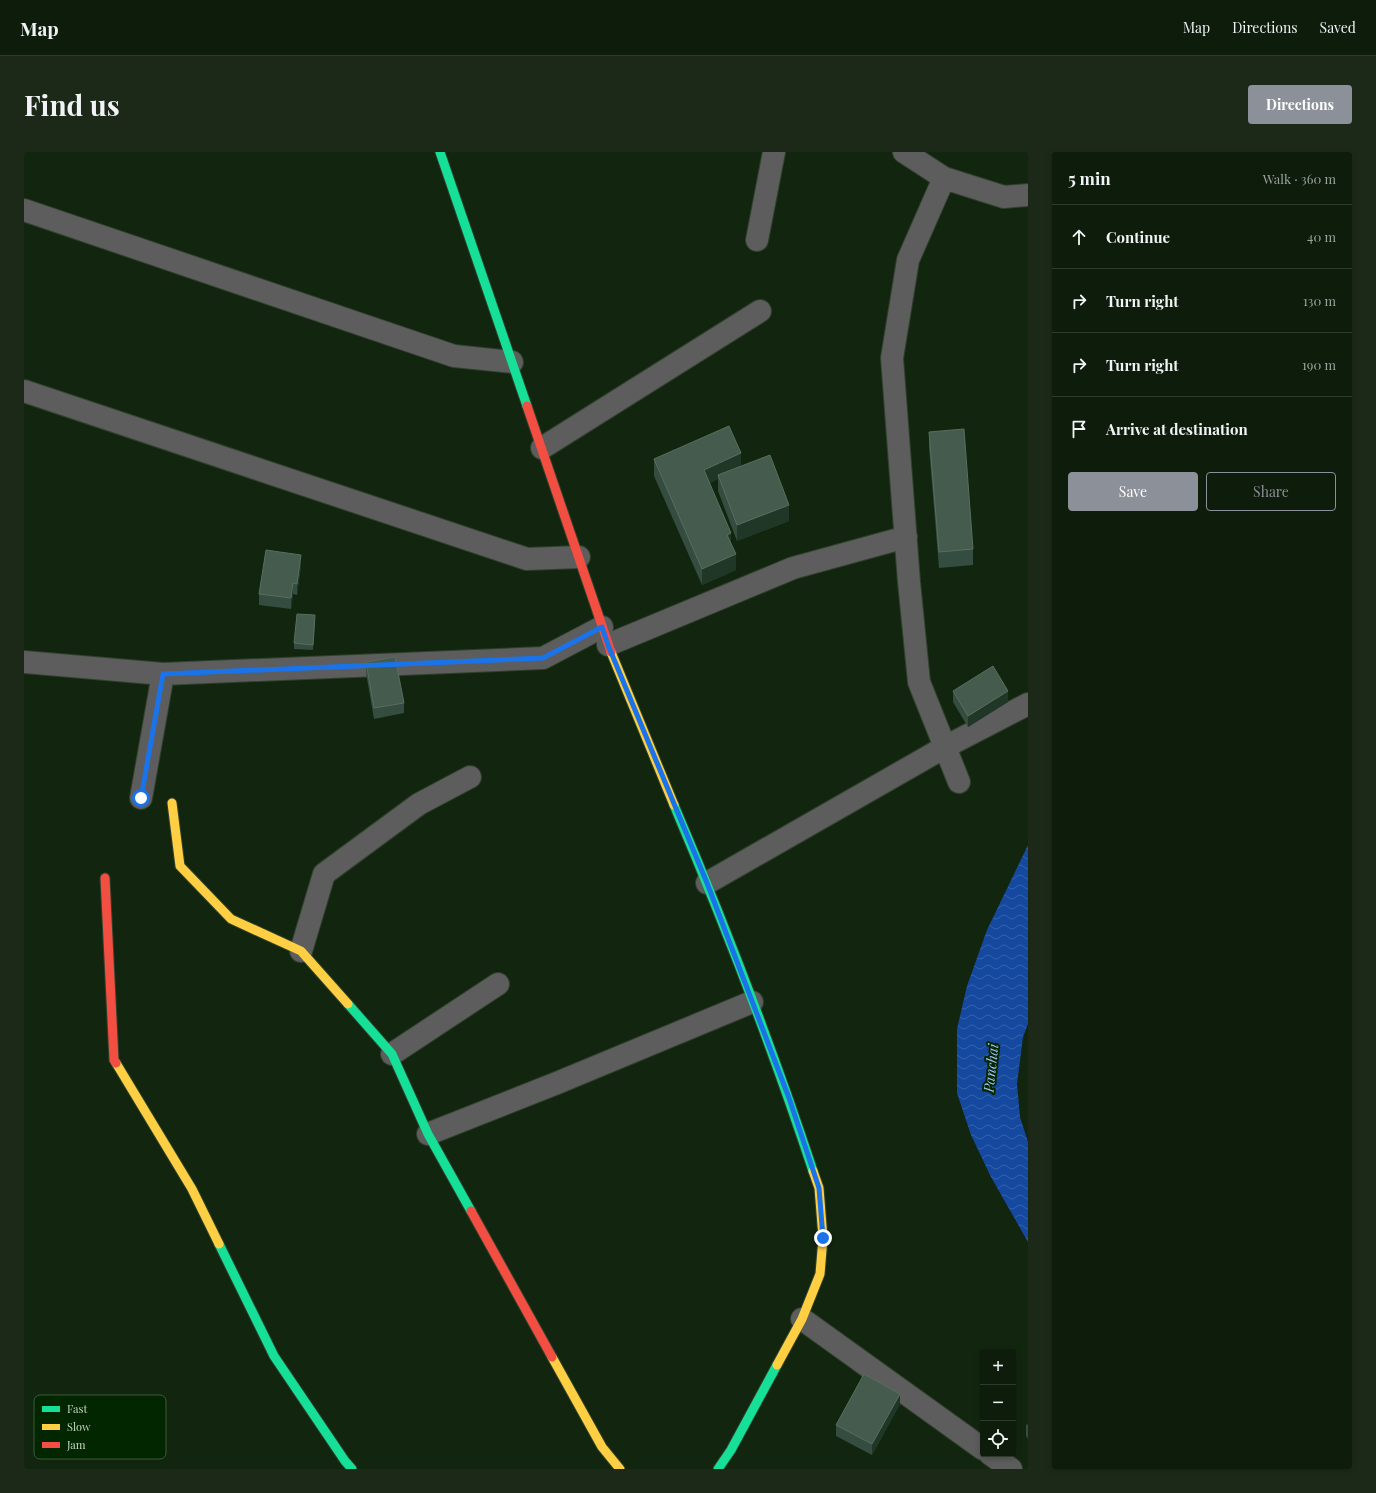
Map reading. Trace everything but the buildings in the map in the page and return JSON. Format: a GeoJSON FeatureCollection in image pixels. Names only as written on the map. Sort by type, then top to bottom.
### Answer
{"type":"FeatureCollection","features":[{"type":"Feature","properties":{"kind":"street"},"geometry":{"type":"LineString","coordinates":[[440,152],[605,636],[707,883],[789,1098],[819,1188],[823,1238],[820,1274],[802,1319],[731,1450],[718,1469]]}},
{"type":"Feature","properties":{"kind":"street"},"geometry":{"type":"LineString","coordinates":[[757,240],[774,152]]}},
{"type":"Feature","properties":{"kind":"street"},"geometry":{"type":"LineString","coordinates":[[904,152],[944,178],[1004,197],[1028,195]]}},
{"type":"Feature","properties":{"kind":"street"},"geometry":{"type":"LineString","coordinates":[[944,178],[908,260],[892,358],[919,682],[959,782]]}},
{"type":"Feature","properties":{"kind":"street"},"geometry":{"type":"LineString","coordinates":[[24,210],[454,356],[512,362]]}},
{"type":"Feature","properties":{"kind":"street"},"geometry":{"type":"LineString","coordinates":[[542,448],[760,311]]}},
{"type":"Feature","properties":{"kind":"street"},"geometry":{"type":"LineString","coordinates":[[24,391],[527,559],[579,557]]}},
{"type":"Feature","properties":{"kind":"street"},"geometry":{"type":"LineString","coordinates":[[24,662],[163,674],[543,658],[793,568],[906,537]]}},
{"type":"Feature","properties":{"kind":"street"},"geometry":{"type":"LineString","coordinates":[[141,798],[163,674]]}},
{"type":"Feature","properties":{"kind":"street"},"geometry":{"type":"LineString","coordinates":[[707,883],[945,747],[1028,704]]}},
{"type":"Feature","properties":{"kind":"street"},"geometry":{"type":"LineString","coordinates":[[301,951],[324,874],[420,804],[470,777]]}},
{"type":"Feature","properties":{"kind":"street"},"geometry":{"type":"LineString","coordinates":[[172,803],[180,866],[231,919],[301,951],[392,1054],[428,1134],[602,1447],[620,1469]]}},
{"type":"Feature","properties":{"kind":"street"},"geometry":{"type":"LineString","coordinates":[[105,878],[114,1060],[192,1189],[274,1356],[345,1461],[352,1469]]}},
{"type":"Feature","properties":{"kind":"street"},"geometry":{"type":"LineString","coordinates":[[392,1054],[498,984]]}},
{"type":"Feature","properties":{"kind":"street"},"geometry":{"type":"LineString","coordinates":[[428,1134],[557,1083],[752,1002]]}},
{"type":"Feature","properties":{"kind":"street"},"geometry":{"type":"LineString","coordinates":[[802,1319],[980,1447]]}},
{"type":"Feature","properties":{"kind":"street"},"geometry":{"type":"LineString","coordinates":[[994,1457],[1011,1469]]}},
{"type":"Feature","properties":{"kind":"water","name":"Panchai"},"geometry":{"type":"Polygon","coordinates":[[[1028,845],[1028,1024],[1023,1037],[1017,1084],[1020,1117],[1028,1142],[1028,1242],[991,1177],[971,1135],[957,1093],[957,1029],[967,986],[987,930],[1028,845]]]}},
{"type":"Feature","properties":{"kind":"traffic: fast"},"geometry":{"type":"LineString","coordinates":[[440,152],[527,406]]}},
{"type":"Feature","properties":{"kind":"traffic: fast"},"geometry":{"type":"LineString","coordinates":[[674,805],[747,986],[813,1171]]}},
{"type":"Feature","properties":{"kind":"traffic: fast"},"geometry":{"type":"LineString","coordinates":[[348,1004],[392,1054],[428,1134],[471,1211]]}},
{"type":"Feature","properties":{"kind":"traffic: fast"},"geometry":{"type":"LineString","coordinates":[[219,1244],[274,1356],[345,1461],[352,1469]]}},
{"type":"Feature","properties":{"kind":"traffic: fast"},"geometry":{"type":"LineString","coordinates":[[718,1469],[731,1450],[777,1365]]}},
{"type":"Feature","properties":{"kind":"traffic: slow"},"geometry":{"type":"LineString","coordinates":[[611,652],[674,805]]}},
{"type":"Feature","properties":{"kind":"traffic: slow"},"geometry":{"type":"LineString","coordinates":[[172,803],[180,866],[231,919],[301,951],[348,1004]]}},
{"type":"Feature","properties":{"kind":"traffic: slow"},"geometry":{"type":"LineString","coordinates":[[116,1063],[192,1189],[219,1244]]}},
{"type":"Feature","properties":{"kind":"traffic: slow"},"geometry":{"type":"LineString","coordinates":[[777,1365],[802,1319],[820,1274],[823,1238],[819,1188],[813,1171]]}},
{"type":"Feature","properties":{"kind":"traffic: slow"},"geometry":{"type":"LineString","coordinates":[[552,1357],[602,1447],[620,1469]]}},
{"type":"Feature","properties":{"kind":"traffic: jam"},"geometry":{"type":"LineString","coordinates":[[527,406],[611,652]]}},
{"type":"Feature","properties":{"kind":"traffic: jam"},"geometry":{"type":"LineString","coordinates":[[105,878],[114,1060],[116,1063]]}},
{"type":"Feature","properties":{"kind":"traffic: jam"},"geometry":{"type":"LineString","coordinates":[[471,1211],[552,1357]]}},
{"type":"Feature","properties":{"kind":"route"},"geometry":{"type":"LineString","coordinates":[[141,798],[163,674],[543,658],[602,627],[608,645],[707,883],[789,1098],[819,1188],[823,1238]]}}]}
